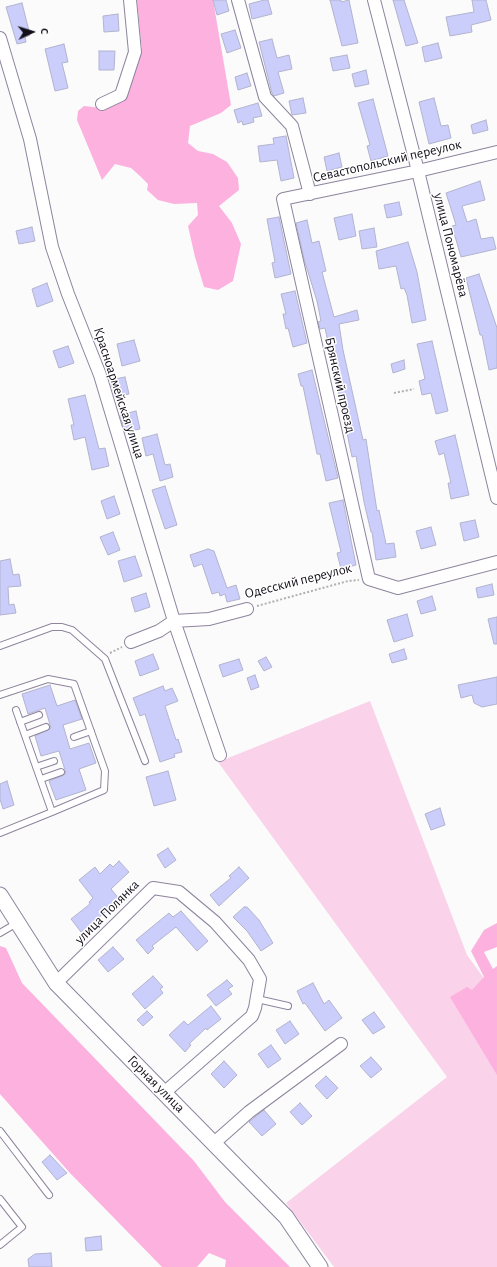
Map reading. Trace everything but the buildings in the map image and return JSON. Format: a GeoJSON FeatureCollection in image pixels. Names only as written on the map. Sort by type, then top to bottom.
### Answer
{"type":"FeatureCollection","features":[{"type":"Feature","properties":{"kind":"street"},"geometry":{"type":"LineString","coordinates":[[102,104],[121,95],[135,52],[130,0]]}},
{"type":"Feature","properties":{"kind":"street"},"geometry":{"type":"LineString","coordinates":[[238,0],[265,97],[292,126],[310,194]]}},
{"type":"Feature","properties":{"kind":"street","name":"улица Пономарёва"},"geometry":{"type":"LineString","coordinates":[[374,0],[418,170],[497,498]]}},
{"type":"Feature","properties":{"kind":"street","name":"Красноармейская улица"},"geometry":{"type":"LineString","coordinates":[[0,38],[30,138],[52,247],[68,294],[100,375],[174,621],[220,755]]}},
{"type":"Feature","properties":{"kind":"street","name":"Севастопольский переулок"},"geometry":{"type":"LineString","coordinates":[[283,198],[310,194],[497,152]]}},
{"type":"Feature","properties":{"kind":"street","name":"Брянский проезд"},"geometry":{"type":"LineString","coordinates":[[283,198],[368,579]]}},
{"type":"Feature","properties":{"kind":"street","name":"Одесский переулок"},"geometry":{"type":"LineString","coordinates":[[368,579],[398,588],[497,562]]}},
{"type":"Feature","properties":{"kind":"street","name":"Одесский переулок"},"geometry":{"type":"LineString","coordinates":[[132,642],[159,631],[174,621],[209,619],[247,609]]}},
{"type":"Feature","properties":{"kind":"street","name":"улица Полянка"},"geometry":{"type":"LineString","coordinates":[[56,983],[153,888],[179,892],[215,922],[249,960],[260,979],[257,999],[252,1016],[165,1092]]}},
{"type":"Feature","properties":{"kind":"street","name":"Горная улица"},"geometry":{"type":"LineString","coordinates":[[0,895],[56,983],[165,1092],[286,1217],[320,1267]]}},
{"type":"Feature","properties":{"kind":"street"},"geometry":{"type":"LineString","coordinates":[[214,1143],[249,1112],[340,1044]]}},
{"type":"Feature","properties":{"kind":"lane"},"geometry":{"type":"LineString","coordinates":[[0,646],[52,628],[62,627],[72,630],[103,657],[145,761]]}},
{"type":"Feature","properties":{"kind":"lane"},"geometry":{"type":"LineString","coordinates":[[0,695],[48,679],[74,684],[105,771],[104,790],[0,833]]}},
{"type":"Feature","properties":{"kind":"lane"},"geometry":{"type":"LineString","coordinates":[[16,710],[52,812]]}},
{"type":"Feature","properties":{"kind":"lane"},"geometry":{"type":"LineString","coordinates":[[20,722],[39,715]]}},
{"type":"Feature","properties":{"kind":"lane"},"geometry":{"type":"LineString","coordinates":[[25,735],[46,727]]}},
{"type":"Feature","properties":{"kind":"lane"},"geometry":{"type":"LineString","coordinates":[[74,737],[91,731]]}},
{"type":"Feature","properties":{"kind":"lane"},"geometry":{"type":"LineString","coordinates":[[36,767],[54,761]]}},
{"type":"Feature","properties":{"kind":"lane"},"geometry":{"type":"LineString","coordinates":[[41,779],[61,772]]}},
{"type":"Feature","properties":{"kind":"lane"},"geometry":{"type":"LineString","coordinates":[[0,933],[17,923]]}},
{"type":"Feature","properties":{"kind":"lane"},"geometry":{"type":"LineString","coordinates":[[257,999],[288,1006]]}},
{"type":"Feature","properties":{"kind":"lane"},"geometry":{"type":"LineString","coordinates":[[0,1131],[49,1195]]}},
{"type":"Feature","properties":{"kind":"lane"},"geometry":{"type":"LineString","coordinates":[[0,1199],[22,1227],[0,1245]]}},
{"type":"Feature","properties":{"kind":"path"},"geometry":{"type":"LineString","coordinates":[[394,393],[414,389]]}},
{"type":"Feature","properties":{"kind":"path","name":"Одесский переулок"},"geometry":{"type":"LineString","coordinates":[[247,609],[348,581],[368,579]]}},
{"type":"Feature","properties":{"kind":"path"},"geometry":{"type":"LineString","coordinates":[[103,657],[132,642]]}},
{"type":"Feature","properties":{"kind":"shaded area"},"geometry":{"type":"Polygon","coordinates":[[[137,0],[213,0],[231,105],[221,113],[190,126],[188,143],[198,151],[213,154],[227,162],[238,178],[239,190],[219,206],[232,223],[241,244],[233,281],[218,290],[204,287],[195,257],[188,226],[198,215],[197,203],[174,204],[158,200],[147,190],[148,184],[131,168],[115,164],[102,180],[77,120],[78,111],[84,106],[102,108],[125,97],[142,51],[137,0]]]}},
{"type":"Feature","properties":{"kind":"shaded area"},"geometry":{"type":"Polygon","coordinates":[[[370,701],[467,955],[497,996],[497,1267],[334,1267],[286,1203],[447,1077],[218,762],[370,701]]]}},
{"type":"Feature","properties":{"kind":"shaded area"},"geometry":{"type":"Polygon","coordinates":[[[497,923],[497,947],[484,952],[493,969],[497,966],[497,1075],[450,997],[467,987],[472,990],[484,977],[471,951],[484,930],[497,923]]]}},
{"type":"Feature","properties":{"kind":"shaded area"},"geometry":{"type":"Polygon","coordinates":[[[0,946],[6,948],[22,983],[194,1161],[225,1202],[290,1267],[225,1267],[226,1260],[209,1253],[197,1267],[162,1267],[69,1172],[0,1094],[0,946]]]}}]}
